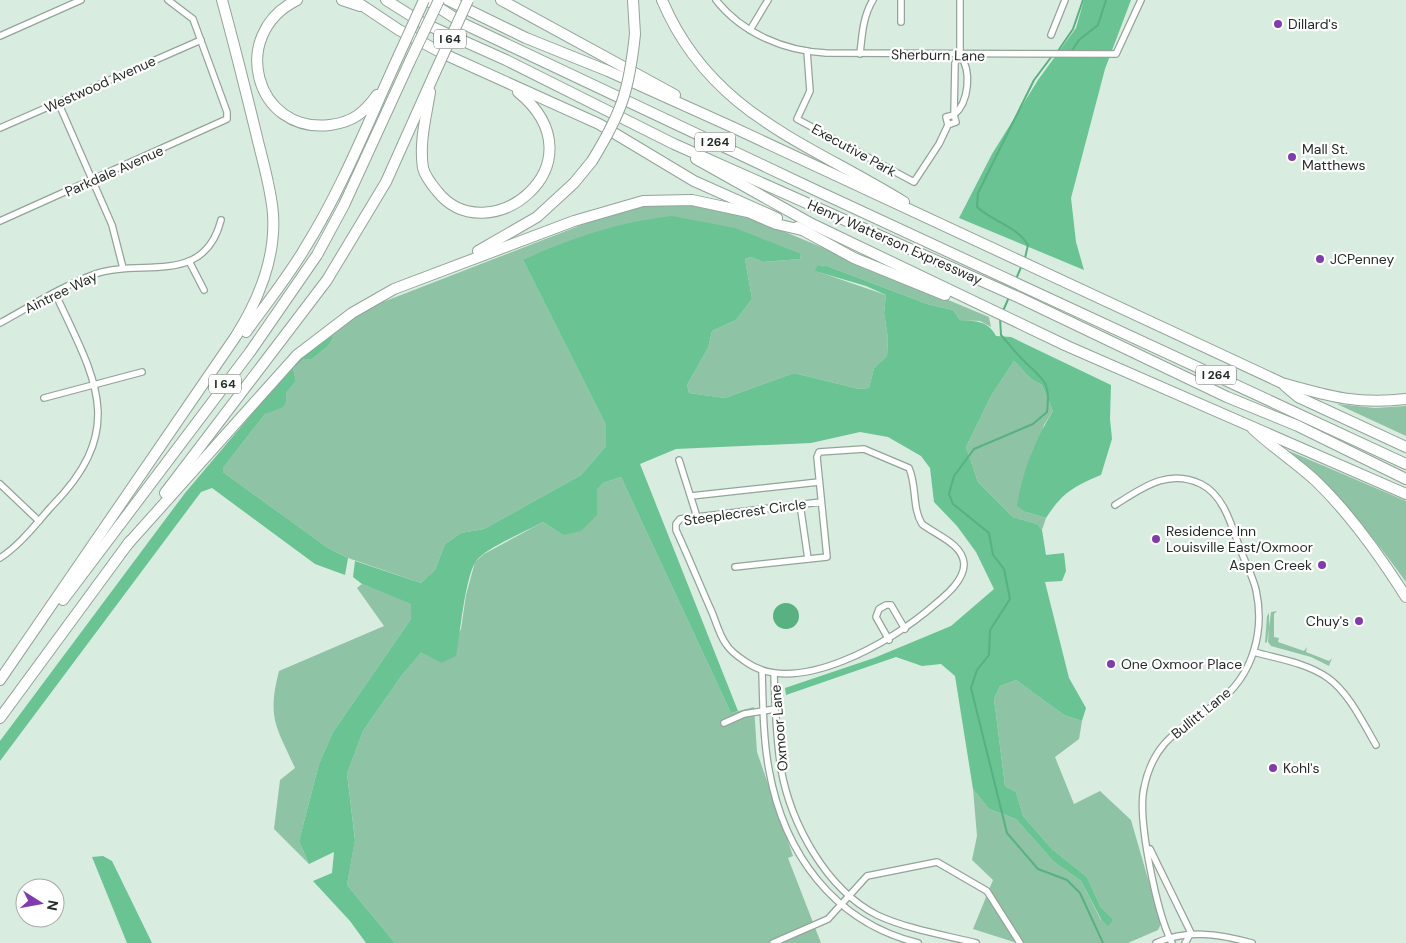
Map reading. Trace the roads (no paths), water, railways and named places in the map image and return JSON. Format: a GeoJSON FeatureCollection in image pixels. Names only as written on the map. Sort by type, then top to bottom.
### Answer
{"type":"FeatureCollection","features":[{"type":"Feature","properties":{"kind":"highway"},"geometry":{"type":"LineString","coordinates":[[0,681],[247,320],[262,284],[272,243],[273,215],[267,180],[222,0]]}},
{"type":"Feature","properties":{"kind":"highway"},"geometry":{"type":"LineString","coordinates":[[297,0],[284,7],[272,18],[262,33],[257,50],[257,67],[261,82],[275,107],[290,118],[304,124],[322,126],[342,123],[359,116],[367,109],[386,82]]}},
{"type":"Feature","properties":{"kind":"highway"},"geometry":{"type":"LineString","coordinates":[[342,0],[363,7]]}},
{"type":"Feature","properties":{"kind":"highway"},"geometry":{"type":"LineString","coordinates":[[354,0],[406,34],[599,124],[694,181],[802,230],[854,258],[1012,319],[1162,388],[1246,422],[1406,494]]}},
{"type":"Feature","properties":{"kind":"highway","name":"Henry Watterson Expressway"},"geometry":{"type":"LineString","coordinates":[[386,0],[421,22],[506,60],[674,144],[999,288],[1227,397],[1298,426],[1406,480]]}},
{"type":"Feature","properties":{"kind":"highway"},"geometry":{"type":"LineString","coordinates":[[138,480],[306,248],[354,156],[398,55],[426,0]]}},
{"type":"Feature","properties":{"kind":"highway","name":"Henry Watterson Expressway"},"geometry":{"type":"LineString","coordinates":[[426,0],[464,24],[1025,288],[1406,464]]}},
{"type":"Feature","properties":{"kind":"highway","name":"I 64"},"geometry":{"type":"LineString","coordinates":[[0,681],[108,541],[296,288],[330,233],[439,0]]}},
{"type":"Feature","properties":{"kind":"highway"},"geometry":{"type":"LineString","coordinates":[[448,0],[526,38],[608,71],[730,126],[1013,260],[1282,384],[1345,399],[1387,401],[1406,399]]}},
{"type":"Feature","properties":{"kind":"highway","name":"I 64"},"geometry":{"type":"LineString","coordinates":[[0,718],[264,360],[327,280],[386,182],[468,0]]}},
{"type":"Feature","properties":{"kind":"highway"},"geometry":{"type":"LineString","coordinates":[[501,0],[730,126]]}},
{"type":"Feature","properties":{"kind":"highway"},"geometry":{"type":"LineString","coordinates":[[440,272],[537,217],[574,183],[592,161],[614,126],[631,77],[635,34],[633,0]]}},
{"type":"Feature","properties":{"kind":"highway"},"geometry":{"type":"LineString","coordinates":[[662,0],[679,34],[694,56],[728,95],[748,111],[945,228]]}},
{"type":"Feature","properties":{"kind":"highway"},"geometry":{"type":"LineString","coordinates":[[433,77],[423,134],[424,171],[442,197],[470,211],[504,209],[519,202],[532,191],[544,176],[548,160],[549,134],[542,116],[529,101],[506,82]]}},
{"type":"Feature","properties":{"kind":"highway"},"geometry":{"type":"LineString","coordinates":[[674,144],[715,171],[812,224],[990,311]]}},
{"type":"Feature","properties":{"kind":"highway"},"geometry":{"type":"LineString","coordinates":[[127,545],[297,355],[352,312],[394,290],[574,221],[643,201],[692,200],[748,212],[776,224],[802,230]]}},
{"type":"Feature","properties":{"kind":"highway"},"geometry":{"type":"LineString","coordinates":[[1282,384],[1298,397],[1406,447]]}},
{"type":"Feature","properties":{"kind":"highway"},"geometry":{"type":"LineString","coordinates":[[1246,422],[1308,473],[1332,496],[1353,521],[1406,597]]}},
{"type":"Feature","properties":{"kind":"highway"},"geometry":{"type":"LineString","coordinates":[[1392,576],[1406,587]]}},
{"type":"Feature","properties":{"kind":"street"},"geometry":{"type":"LineString","coordinates":[[0,36],[81,0]]}},
{"type":"Feature","properties":{"kind":"street"},"geometry":{"type":"LineString","coordinates":[[168,0],[193,19],[201,40]]}},
{"type":"Feature","properties":{"kind":"street","name":"Sherburn Lane"},"geometry":{"type":"LineString","coordinates":[[716,0],[734,19],[750,30],[780,44],[807,51],[860,54],[960,55],[1116,54],[1140,0]]}},
{"type":"Feature","properties":{"kind":"street"},"geometry":{"type":"LineString","coordinates":[[750,30],[768,0]]}},
{"type":"Feature","properties":{"kind":"street"},"geometry":{"type":"LineString","coordinates":[[860,54],[863,26],[873,0]]}},
{"type":"Feature","properties":{"kind":"street"},"geometry":{"type":"LineString","coordinates":[[901,0],[901,22]]}},
{"type":"Feature","properties":{"kind":"street"},"geometry":{"type":"LineString","coordinates":[[960,0],[960,55]]}},
{"type":"Feature","properties":{"kind":"street"},"geometry":{"type":"LineString","coordinates":[[1051,35],[1065,0]]}},
{"type":"Feature","properties":{"kind":"street","name":"Westwood Avenue"},"geometry":{"type":"LineString","coordinates":[[0,128],[201,40]]}},
{"type":"Feature","properties":{"kind":"street","name":"Parkdale Avenue"},"geometry":{"type":"LineString","coordinates":[[0,221],[227,119],[227,112],[201,40]]}},
{"type":"Feature","properties":{"kind":"street","name":"Executive Park"},"geometry":{"type":"LineString","coordinates":[[807,51],[810,91],[797,119],[914,182],[940,144],[948,125],[956,122],[954,115],[955,63],[960,55],[965,61],[967,88],[962,104],[954,115]]}},
{"type":"Feature","properties":{"kind":"street"},"geometry":{"type":"LineString","coordinates":[[58,102],[118,241],[123,268]]}},
{"type":"Feature","properties":{"kind":"street","name":"Aintree Way"},"geometry":{"type":"LineString","coordinates":[[0,323],[84,278],[123,268],[171,268],[189,261],[208,247],[221,220]]}},
{"type":"Feature","properties":{"kind":"street"},"geometry":{"type":"LineString","coordinates":[[189,261],[204,290]]}},
{"type":"Feature","properties":{"kind":"street"},"geometry":{"type":"LineString","coordinates":[[0,558],[16,546],[72,485],[90,456],[98,427],[99,410],[95,385],[55,293]]}},
{"type":"Feature","properties":{"kind":"street"},"geometry":{"type":"LineString","coordinates":[[44,398],[142,372]]}},
{"type":"Feature","properties":{"kind":"street","name":"Steeplecrest Circle"},"geometry":{"type":"LineString","coordinates":[[864,449],[908,468],[912,476],[918,518],[922,524],[959,550],[964,564],[961,576],[944,597],[905,629],[889,640],[860,654],[811,671],[774,674],[762,671],[745,662],[726,645],[676,530],[676,524],[680,519],[821,502],[819,482],[817,457],[819,452],[864,449]]}},
{"type":"Feature","properties":{"kind":"street"},"geometry":{"type":"LineString","coordinates":[[679,460],[697,517]]}},
{"type":"Feature","properties":{"kind":"street","name":"Bullitt Lane"},"geometry":{"type":"LineString","coordinates":[[1114,505],[1150,482],[1168,478],[1198,483],[1211,491],[1226,511],[1256,590],[1259,617],[1254,652],[1232,688],[1218,702],[1184,724],[1172,735],[1154,760],[1142,796],[1146,843],[1154,884],[1171,940]]}},
{"type":"Feature","properties":{"kind":"street"},"geometry":{"type":"LineString","coordinates":[[691,496],[819,482]]}},
{"type":"Feature","properties":{"kind":"street"},"geometry":{"type":"LineString","coordinates":[[0,484],[39,521]]}},
{"type":"Feature","properties":{"kind":"street"},"geometry":{"type":"LineString","coordinates":[[735,567],[827,556],[821,502]]}},
{"type":"Feature","properties":{"kind":"street"},"geometry":{"type":"LineString","coordinates":[[800,504],[808,559]]}},
{"type":"Feature","properties":{"kind":"street"},"geometry":{"type":"LineString","coordinates":[[889,640],[876,617],[879,609],[886,605],[891,605],[905,629]]}},
{"type":"Feature","properties":{"kind":"street"},"geometry":{"type":"LineString","coordinates":[[1254,652],[1306,667],[1327,677],[1340,688],[1376,744]]}},
{"type":"Feature","properties":{"kind":"street","name":"Oxmoor Lane"},"geometry":{"type":"LineString","coordinates":[[762,671],[763,710],[769,770],[778,805],[791,835],[814,877],[842,906],[873,927],[918,943]]}},
{"type":"Feature","properties":{"kind":"street","name":"Oxmoor Lane"},"geometry":{"type":"LineString","coordinates":[[774,674],[775,709],[781,769],[792,806],[816,858],[833,881],[849,896],[870,910],[892,921],[976,943]]}},
{"type":"Feature","properties":{"kind":"street"},"geometry":{"type":"LineString","coordinates":[[724,723],[744,714],[775,709]]}},
{"type":"Feature","properties":{"kind":"street","name":"Bullitt Lane"},"geometry":{"type":"LineString","coordinates":[[1146,843],[1191,933]]}},
{"type":"Feature","properties":{"kind":"street"},"geometry":{"type":"LineString","coordinates":[[773,943],[828,920],[842,906],[863,879],[873,874],[937,862],[988,891],[1020,943]]}},
{"type":"Feature","properties":{"kind":"street"},"geometry":{"type":"LineString","coordinates":[[1185,943],[1191,933]]}},
{"type":"Feature","properties":{"kind":"street"},"geometry":{"type":"LineString","coordinates":[[1156,943],[1191,933],[1222,936],[1252,943]]}},
{"type":"Feature","properties":{"kind":"waterway"},"geometry":{"type":"LineString","coordinates":[[1058,51],[1073,29],[1083,0]]}},
{"type":"Feature","properties":{"kind":"waterway"},"geometry":{"type":"LineString","coordinates":[[1071,52],[1079,40],[1098,25],[1106,0]]}},
{"type":"Feature","properties":{"kind":"waterway"},"geometry":{"type":"LineString","coordinates":[[1025,258],[1028,245],[1024,239],[1018,233],[977,207],[978,193],[1034,80],[1052,56]]}},
{"type":"Feature","properties":{"kind":"waterway"},"geometry":{"type":"LineString","coordinates":[[1016,279],[1022,265]]}},
{"type":"Feature","properties":{"kind":"waterway"},"geometry":{"type":"LineString","coordinates":[[1003,311],[1009,297]]}},
{"type":"Feature","properties":{"kind":"waterway"},"geometry":{"type":"LineString","coordinates":[[1000,318],[1001,335],[1044,381],[1048,393],[1048,401],[1047,412],[1033,424],[974,449],[954,476],[949,494],[953,504],[989,533],[993,555],[1004,569],[1010,599],[990,630],[989,655],[977,670],[971,688],[1007,833],[1038,869],[1067,880],[1080,893],[1103,943]]}},
{"type":"Feature","properties":{"kind":"place","name":"Dillard's"},"geometry":{"type":"Point","coordinates":[1278,24]}},
{"type":"Feature","properties":{"kind":"place","name":"Mall St. Matthews"},"geometry":{"type":"Point","coordinates":[1292,157]}},
{"type":"Feature","properties":{"kind":"place","name":"JCPenney"},"geometry":{"type":"Point","coordinates":[1320,259]}},
{"type":"Feature","properties":{"kind":"place","name":"Residence Inn Louisville East/Oxmoor"},"geometry":{"type":"Point","coordinates":[1156,539]}},
{"type":"Feature","properties":{"kind":"place","name":"Aspen Creek"},"geometry":{"type":"Point","coordinates":[1322,565]}},
{"type":"Feature","properties":{"kind":"place","name":"Chuy's"},"geometry":{"type":"Point","coordinates":[1359,621]}},
{"type":"Feature","properties":{"kind":"place","name":"One Oxmoor Place"},"geometry":{"type":"Point","coordinates":[1111,664]}},
{"type":"Feature","properties":{"kind":"place","name":"Kohl's"},"geometry":{"type":"Point","coordinates":[1273,768]}}]}
